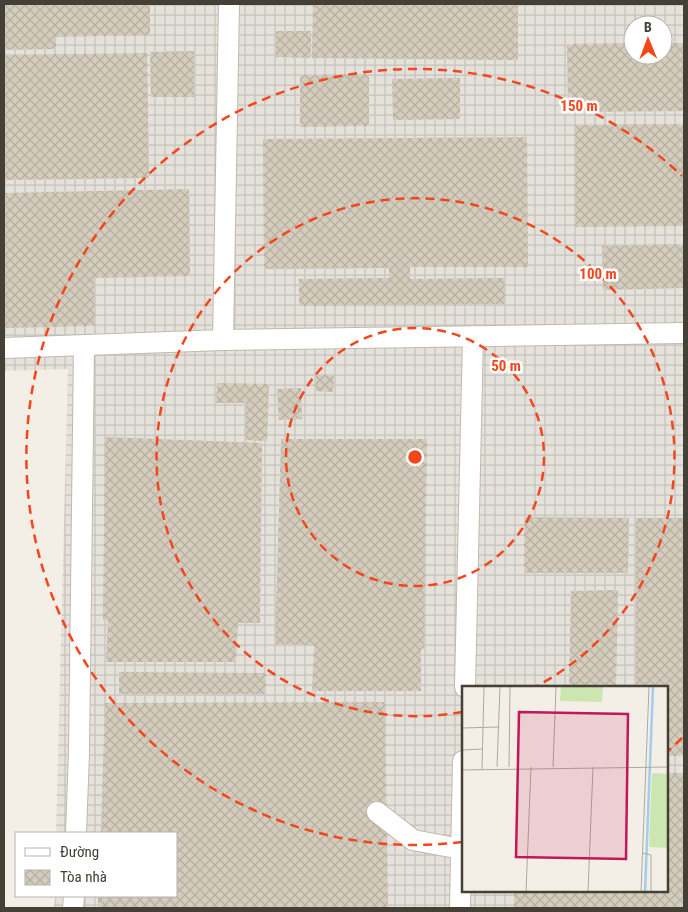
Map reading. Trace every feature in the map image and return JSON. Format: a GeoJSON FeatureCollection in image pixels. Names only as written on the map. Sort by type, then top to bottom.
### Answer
{"type":"FeatureCollection","features":[{"type":"Feature","properties":{"kind":"street"},"geometry":{"type":"LineString","coordinates":[[223,340],[229,4]]}},
{"type":"Feature","properties":{"kind":"street"},"geometry":{"type":"LineString","coordinates":[[4,348],[223,340],[684,333]]}},
{"type":"Feature","properties":{"kind":"street"},"geometry":{"type":"LineString","coordinates":[[465,686],[472,336]]}},
{"type":"Feature","properties":{"kind":"street"},"geometry":{"type":"LineString","coordinates":[[76,832],[80,753],[84,346]]}},
{"type":"Feature","properties":{"kind":"street"},"geometry":{"type":"LineString","coordinates":[[460,908],[462,805]]}},
{"type":"Feature","properties":{"kind":"street"},"geometry":{"type":"LineString","coordinates":[[377,812],[413,840],[461,849]]}},
{"type":"Feature","properties":{"kind":"shaded area"},"geometry":{"type":"Polygon","coordinates":[[[4,4],[684,4],[684,908],[54,908],[55,897],[178,897],[178,832],[56,832],[68,369],[4,371],[4,4]]]}},
{"type":"Feature","properties":{"kind":"building"},"geometry":{"type":"Polygon","coordinates":[[[4,4],[150,4],[150,35],[56,37],[56,49],[4,50],[4,4]]]}},
{"type":"Feature","properties":{"kind":"building"},"geometry":{"type":"Polygon","coordinates":[[[313,4],[518,4],[518,60],[312,58],[313,4]]]}},
{"type":"Feature","properties":{"kind":"building"},"geometry":{"type":"Polygon","coordinates":[[[276,31],[311,31],[311,58],[276,57],[276,31]]]}},
{"type":"Feature","properties":{"kind":"building"},"geometry":{"type":"Polygon","coordinates":[[[623,43],[623,65],[673,65],[673,43],[684,43],[684,111],[568,112],[567,44],[623,43]]]}},
{"type":"Feature","properties":{"kind":"building"},"geometry":{"type":"Polygon","coordinates":[[[194,51],[194,97],[151,97],[150,52],[194,51]]]}},
{"type":"Feature","properties":{"kind":"building"},"geometry":{"type":"Polygon","coordinates":[[[147,53],[149,178],[4,180],[4,55],[147,53]]]}},
{"type":"Feature","properties":{"kind":"building"},"geometry":{"type":"Polygon","coordinates":[[[369,74],[369,126],[300,127],[300,75],[369,74]]]}},
{"type":"Feature","properties":{"kind":"building"},"geometry":{"type":"Polygon","coordinates":[[[460,78],[460,119],[393,120],[392,79],[460,78]]]}},
{"type":"Feature","properties":{"kind":"building"},"geometry":{"type":"Polygon","coordinates":[[[684,124],[684,226],[575,227],[575,125],[684,124]]]}},
{"type":"Feature","properties":{"kind":"building"},"geometry":{"type":"Polygon","coordinates":[[[527,137],[528,267],[410,267],[410,279],[504,278],[505,304],[299,306],[299,279],[389,278],[389,268],[264,269],[263,139],[527,137]]]}},
{"type":"Feature","properties":{"kind":"building"},"geometry":{"type":"Polygon","coordinates":[[[189,189],[190,276],[94,278],[95,326],[4,328],[4,193],[189,189]]]}},
{"type":"Feature","properties":{"kind":"building"},"geometry":{"type":"Polygon","coordinates":[[[684,244],[684,288],[603,290],[602,246],[684,244]]]}},
{"type":"Feature","properties":{"kind":"building"},"geometry":{"type":"Polygon","coordinates":[[[316,374],[334,375],[333,392],[315,391],[316,374]]]}},
{"type":"Feature","properties":{"kind":"building"},"geometry":{"type":"Polygon","coordinates":[[[217,383],[269,384],[267,441],[245,440],[246,403],[216,403],[217,383]]]}},
{"type":"Feature","properties":{"kind":"building"},"geometry":{"type":"Polygon","coordinates":[[[301,388],[302,419],[279,420],[277,389],[301,388]]]}},
{"type":"Feature","properties":{"kind":"building"},"geometry":{"type":"Polygon","coordinates":[[[105,437],[262,443],[260,623],[238,623],[236,662],[106,662],[108,620],[103,620],[105,437]]]}},
{"type":"Feature","properties":{"kind":"building"},"geometry":{"type":"Polygon","coordinates":[[[281,439],[427,439],[424,649],[421,649],[421,691],[312,691],[314,645],[275,644],[281,439]]]}},
{"type":"Feature","properties":{"kind":"building"},"geometry":{"type":"Polygon","coordinates":[[[524,517],[629,518],[628,573],[524,573],[524,517]]]}},
{"type":"Feature","properties":{"kind":"building"},"geometry":{"type":"Polygon","coordinates":[[[636,518],[684,518],[684,756],[668,756],[668,686],[636,686],[636,518]]]}},
{"type":"Feature","properties":{"kind":"building"},"geometry":{"type":"Polygon","coordinates":[[[618,590],[616,686],[569,686],[571,591],[618,590]]]}},
{"type":"Feature","properties":{"kind":"building"},"geometry":{"type":"Polygon","coordinates":[[[119,672],[266,673],[266,694],[119,694],[119,672]]]}},
{"type":"Feature","properties":{"kind":"building"},"geometry":{"type":"Polygon","coordinates":[[[385,702],[388,908],[98,908],[98,897],[178,897],[178,832],[101,832],[105,703],[385,702]]]}},
{"type":"Feature","properties":{"kind":"building"},"geometry":{"type":"Polygon","coordinates":[[[668,773],[684,773],[684,908],[514,908],[514,892],[668,892],[668,773]]]}}]}
